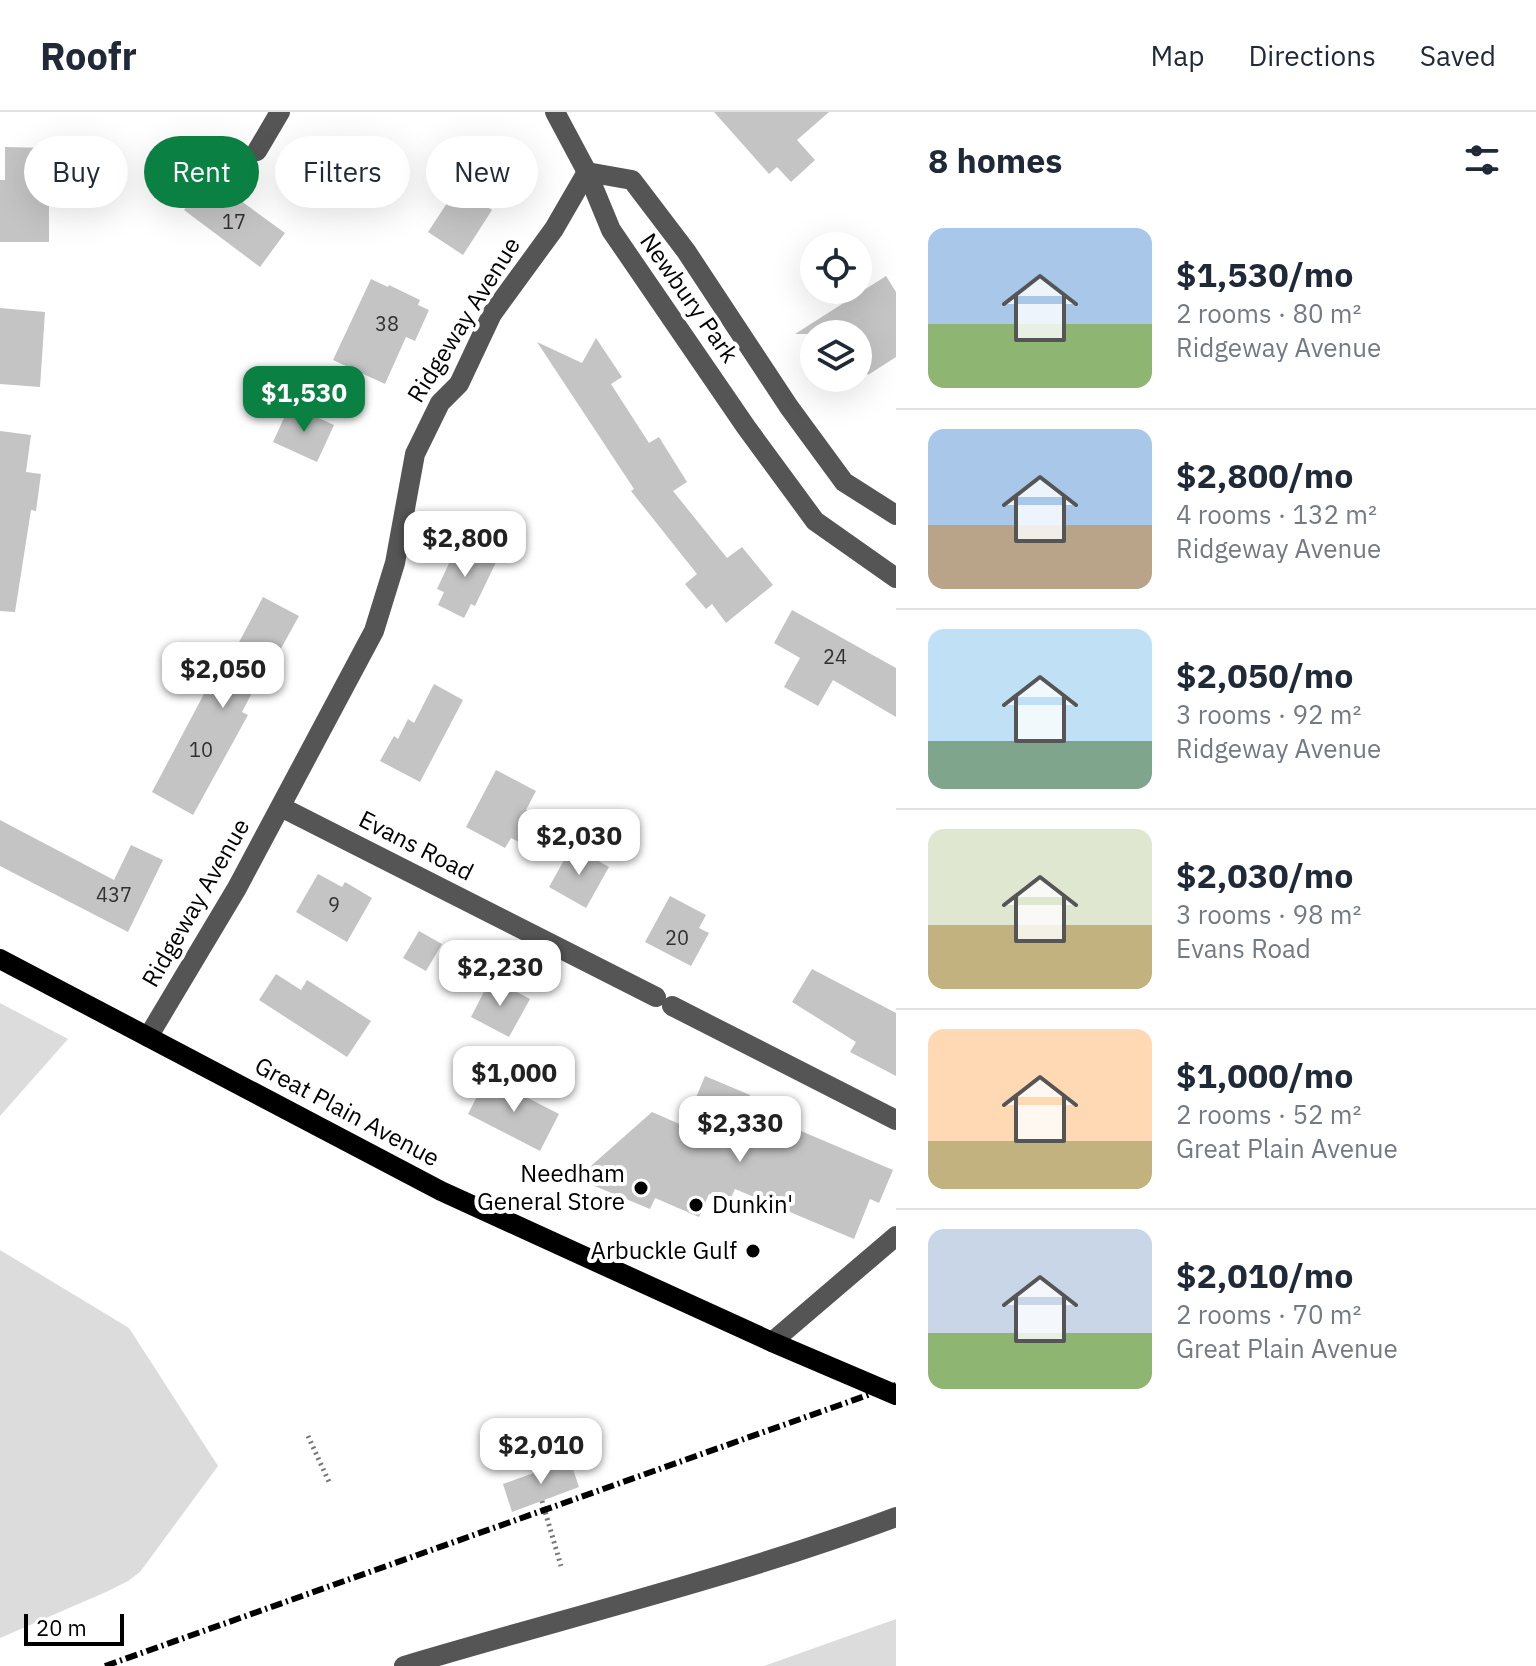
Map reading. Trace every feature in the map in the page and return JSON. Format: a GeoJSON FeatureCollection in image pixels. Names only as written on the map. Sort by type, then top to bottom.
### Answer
{"type":"FeatureCollection","features":[{"type":"Feature","properties":{"kind":"main road","name":"Great Plain Avenue"},"geometry":{"type":"LineString","coordinates":[[0,959],[441,1191],[896,1395]]}},
{"type":"Feature","properties":{"kind":"street"},"geometry":{"type":"LineString","coordinates":[[259,148],[280,112]]}},
{"type":"Feature","properties":{"kind":"street"},"geometry":{"type":"LineString","coordinates":[[555,112],[587,172]]}},
{"type":"Feature","properties":{"kind":"street","name":"Newbury Park"},"geometry":{"type":"LineString","coordinates":[[587,172],[632,180],[686,251],[789,407],[844,482],[896,515]]}},
{"type":"Feature","properties":{"kind":"street","name":"Newbury Park"},"geometry":{"type":"LineString","coordinates":[[587,172],[611,230],[746,427],[815,521],[896,578]]}},
{"type":"Feature","properties":{"kind":"street","name":"Ridgeway Avenue"},"geometry":{"type":"LineString","coordinates":[[148,1037],[237,888],[374,631],[395,563],[415,454],[440,403],[459,384],[492,314],[554,229],[587,172]]}},
{"type":"Feature","properties":{"kind":"street","name":"Evans Road"},"geometry":{"type":"LineString","coordinates":[[281,807],[896,1120]]}},
{"type":"Feature","properties":{"kind":"street"},"geometry":{"type":"LineString","coordinates":[[772,1342],[896,1236]]}},
{"type":"Feature","properties":{"kind":"street"},"geometry":{"type":"LineString","coordinates":[[404,1666],[789,1555],[896,1517]]}},
{"type":"Feature","properties":{"kind":"path"},"geometry":{"type":"LineString","coordinates":[[308,1436],[330,1484]]}},
{"type":"Feature","properties":{"kind":"path"},"geometry":{"type":"LineString","coordinates":[[542,1501],[561,1566]]}},
{"type":"Feature","properties":{"kind":"shaded area"},"geometry":{"type":"Polygon","coordinates":[[[0,1003],[68,1039],[0,1116],[0,1003]]]}},
{"type":"Feature","properties":{"kind":"shaded area"},"geometry":{"type":"Polygon","coordinates":[[[0,1250],[129,1328],[218,1466],[140,1572],[106,1592],[0,1638],[0,1250]]]}},
{"type":"Feature","properties":{"kind":"shaded area"},"geometry":{"type":"Polygon","coordinates":[[[896,1619],[896,1666],[764,1666],[896,1619]]]}},
{"type":"Feature","properties":{"kind":"building"},"geometry":{"type":"Polygon","coordinates":[[[714,112],[829,112],[797,140],[815,160],[791,182],[777,167],[769,174],[714,112]]]}},
{"type":"Feature","properties":{"kind":"building"},"geometry":{"type":"Polygon","coordinates":[[[5,147],[24,147],[24,208],[49,208],[49,242],[0,242],[0,180],[5,180],[5,147]]]}},
{"type":"Feature","properties":{"kind":"building"},"geometry":{"type":"Polygon","coordinates":[[[251,208],[285,233],[260,267],[184,210],[251,208]]]}},
{"type":"Feature","properties":{"kind":"building"},"geometry":{"type":"Polygon","coordinates":[[[444,208],[492,210],[463,255],[428,232],[444,208]]]}},
{"type":"Feature","properties":{"kind":"building"},"geometry":{"type":"Polygon","coordinates":[[[886,276],[896,292],[896,357],[872,372],[872,320],[817,320],[842,304],[872,304],[872,285],[886,276]]]}},
{"type":"Feature","properties":{"kind":"building"},"geometry":{"type":"Polygon","coordinates":[[[371,279],[420,300],[418,305],[429,310],[415,341],[406,337],[385,384],[333,360],[371,279]]]}},
{"type":"Feature","properties":{"kind":"building"},"geometry":{"type":"Polygon","coordinates":[[[0,308],[45,312],[40,387],[0,384],[0,308]]]}},
{"type":"Feature","properties":{"kind":"building"},"geometry":{"type":"Polygon","coordinates":[[[596,338],[622,377],[611,384],[649,443],[659,437],[687,482],[673,491],[727,558],[742,547],[773,585],[726,623],[712,604],[706,609],[685,584],[697,574],[631,491],[634,489],[537,342],[582,363],[596,338]]]}},
{"type":"Feature","properties":{"kind":"building"},"geometry":{"type":"Polygon","coordinates":[[[290,405],[334,425],[317,462],[273,442],[290,405]]]}},
{"type":"Feature","properties":{"kind":"building"},"geometry":{"type":"Polygon","coordinates":[[[0,431],[31,435],[26,472],[41,474],[36,511],[31,510],[15,612],[0,611],[0,431]]]}},
{"type":"Feature","properties":{"kind":"building"},"geometry":{"type":"Polygon","coordinates":[[[459,542],[497,560],[475,606],[471,604],[464,618],[438,605],[444,592],[437,589],[459,542]]]}},
{"type":"Feature","properties":{"kind":"building"},"geometry":{"type":"Polygon","coordinates":[[[263,597],[299,616],[279,652],[274,650],[242,712],[248,715],[193,815],[152,792],[205,692],[211,695],[263,597]]]}},
{"type":"Feature","properties":{"kind":"building"},"geometry":{"type":"Polygon","coordinates":[[[792,610],[896,668],[896,717],[833,680],[818,706],[784,687],[800,658],[774,643],[792,610]]]}},
{"type":"Feature","properties":{"kind":"building"},"geometry":{"type":"Polygon","coordinates":[[[434,684],[463,700],[420,782],[380,761],[394,736],[398,739],[408,719],[414,723],[434,684]]]}},
{"type":"Feature","properties":{"kind":"building"},"geometry":{"type":"Polygon","coordinates":[[[496,770],[536,791],[526,810],[548,821],[533,849],[511,838],[505,848],[466,827],[496,770]]]}},
{"type":"Feature","properties":{"kind":"building"},"geometry":{"type":"Polygon","coordinates":[[[0,820],[114,880],[131,845],[163,860],[128,932],[0,866],[0,820]]]}},
{"type":"Feature","properties":{"kind":"building"},"geometry":{"type":"Polygon","coordinates":[[[572,846],[609,867],[586,908],[549,887],[572,846]]]}},
{"type":"Feature","properties":{"kind":"building"},"geometry":{"type":"Polygon","coordinates":[[[318,874],[342,887],[345,882],[372,898],[347,942],[296,912],[318,874]]]}},
{"type":"Feature","properties":{"kind":"building"},"geometry":{"type":"Polygon","coordinates":[[[670,896],[706,915],[699,928],[709,933],[691,966],[645,942],[670,896]]]}},
{"type":"Feature","properties":{"kind":"building"},"geometry":{"type":"Polygon","coordinates":[[[419,931],[442,944],[426,971],[403,958],[419,931]]]}},
{"type":"Feature","properties":{"kind":"building"},"geometry":{"type":"Polygon","coordinates":[[[812,969],[896,1013],[896,1076],[850,1052],[856,1042],[792,1002],[812,969]]]}},
{"type":"Feature","properties":{"kind":"building"},"geometry":{"type":"Polygon","coordinates":[[[276,974],[301,990],[307,980],[371,1021],[347,1057],[259,1000],[276,974]]]}},
{"type":"Feature","properties":{"kind":"building"},"geometry":{"type":"Polygon","coordinates":[[[491,978],[530,999],[509,1037],[471,1017],[491,978]]]}},
{"type":"Feature","properties":{"kind":"building"},"geometry":{"type":"Polygon","coordinates":[[[705,1076],[750,1095],[747,1102],[770,1112],[768,1117],[893,1170],[879,1203],[870,1199],[854,1239],[735,1189],[729,1202],[709,1194],[699,1217],[655,1198],[650,1209],[585,1182],[592,1165],[652,1112],[684,1126],[705,1076]]]}},
{"type":"Feature","properties":{"kind":"building"},"geometry":{"type":"Polygon","coordinates":[[[487,1077],[559,1114],[540,1151],[468,1114],[487,1077]]]}},
{"type":"Feature","properties":{"kind":"building"},"geometry":{"type":"Polygon","coordinates":[[[570,1460],[579,1487],[512,1512],[503,1484],[570,1460]]]}},
{"type":"Feature","properties":{"kind":"railway"},"geometry":{"type":"LineString","coordinates":[[105,1666],[896,1385]]}},
{"type":"Feature","properties":{"kind":"place","name":"Needham General Store"},"geometry":{"type":"Point","coordinates":[641,1188]}},
{"type":"Feature","properties":{"kind":"place","name":"Dunkin'"},"geometry":{"type":"Point","coordinates":[696,1205]}},
{"type":"Feature","properties":{"kind":"place","name":"Arbuckle Gulf"},"geometry":{"type":"Point","coordinates":[753,1251]}}]}
